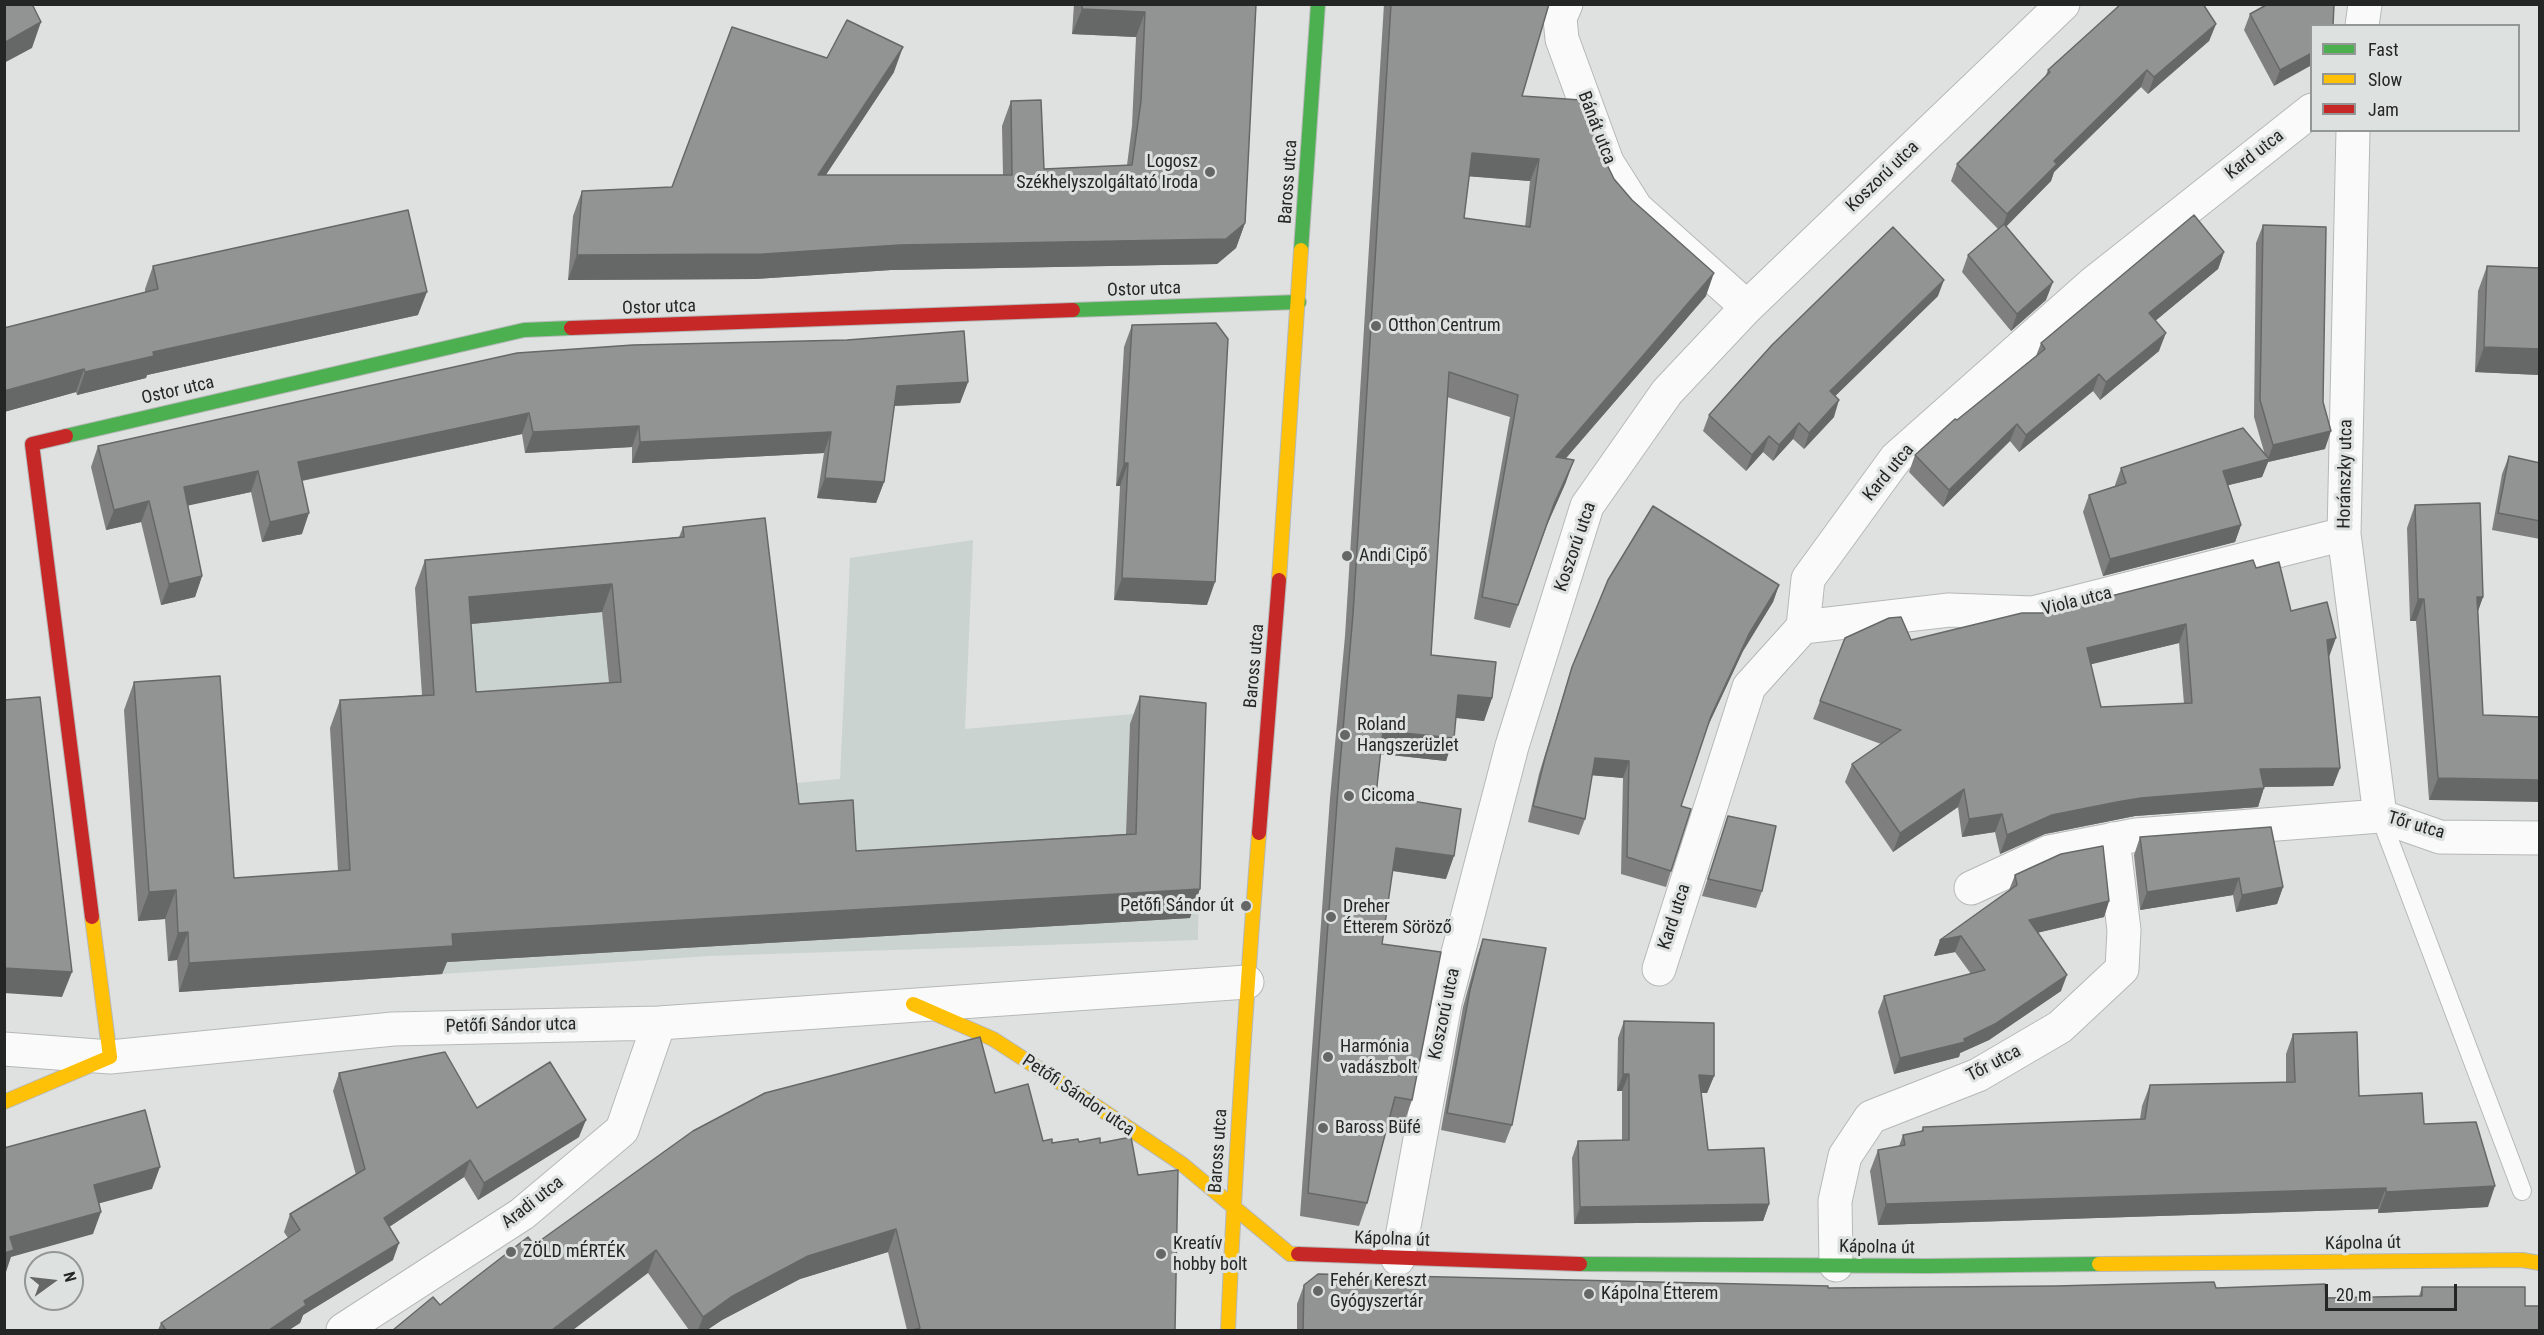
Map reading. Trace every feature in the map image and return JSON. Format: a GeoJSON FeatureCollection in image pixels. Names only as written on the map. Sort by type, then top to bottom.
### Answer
{"type":"FeatureCollection","features":[{"type":"Feature","properties":{"kind":"street","name":"Baross utca"},"geometry":{"type":"LineString","coordinates":[[1228,1330],[1233,1205],[1247,982],[1274,659],[1318,4]]}},
{"type":"Feature","properties":{"kind":"street","name":"Bánát utca"},"geometry":{"type":"LineString","coordinates":[[1566,4],[1560,18],[1562,39],[1607,162],[1636,208],[1747,307]]}},
{"type":"Feature","properties":{"kind":"street","name":"Koszorú utca"},"geometry":{"type":"LineString","coordinates":[[1398,1259],[1445,1004],[1512,746],[1587,506],[1667,392],[1747,307],[2063,4]]}},
{"type":"Feature","properties":{"kind":"street"},"geometry":{"type":"LineString","coordinates":[[2362,24],[2365,4]]}},
{"type":"Feature","properties":{"kind":"street","name":"Kard utca"},"geometry":{"type":"LineString","coordinates":[[1659,969],[1749,687],[1803,627],[1808,579],[1896,458],[2091,285],[2310,112]]}},
{"type":"Feature","properties":{"kind":"street","name":"Horánszky utca"},"geometry":{"type":"LineString","coordinates":[[2353,132],[2344,534],[2380,816]]}},
{"type":"Feature","properties":{"kind":"street","name":"Ostor utca"},"geometry":{"type":"LineString","coordinates":[[110,1057],[32,444],[524,330],[1299,302]]}},
{"type":"Feature","properties":{"kind":"street","name":"Viola utca"},"geometry":{"type":"LineString","coordinates":[[1803,627],[1949,610],[2033,613],[2344,534]]}},
{"type":"Feature","properties":{"kind":"street","name":"Tőr utca"},"geometry":{"type":"LineString","coordinates":[[1971,888],[2049,852],[2136,835],[2380,816],[2440,837],[2540,838]]}},
{"type":"Feature","properties":{"kind":"street","name":"Tőr utca"},"geometry":{"type":"LineString","coordinates":[[1836,1265],[1835,1201],[1845,1156],[1871,1117],[1978,1075],[2060,1027],[2121,969],[2124,930],[2113,839]]}},
{"type":"Feature","properties":{"kind":"street","name":"Petőfi Sándor utca"},"geometry":{"type":"LineString","coordinates":[[4,1049],[110,1057],[393,1029],[659,1023],[1247,982]]}},
{"type":"Feature","properties":{"kind":"street","name":"Petőfi Sándor utca"},"geometry":{"type":"LineString","coordinates":[[913,1004],[1002,1045],[1182,1164],[1233,1205]]}},
{"type":"Feature","properties":{"kind":"street","name":"Aradi utca"},"geometry":{"type":"LineString","coordinates":[[343,1330],[522,1214],[622,1130],[659,1023]]}},
{"type":"Feature","properties":{"kind":"street","name":"Petőfi Sándor utca"},"geometry":{"type":"LineString","coordinates":[[4,1102],[110,1057]]}},
{"type":"Feature","properties":{"kind":"street","name":"Kápolna út"},"geometry":{"type":"LineString","coordinates":[[1233,1205],[1290,1254],[1398,1259],[1587,1264],[1952,1266],[2522,1260],[2540,1263]]}},
{"type":"Feature","properties":{"kind":"lane"},"geometry":{"type":"LineString","coordinates":[[2380,816],[2522,1191]]}},
{"type":"Feature","properties":{"kind":"shaded area"},"geometry":{"type":"Polygon","coordinates":[[[973,540],[965,729],[1201,708],[1198,940],[709,956],[442,974],[415,588],[759,541],[785,784],[840,779],[850,558],[973,540]]]}},
{"type":"Feature","properties":{"kind":"building"},"geometry":{"type":"Polygon","coordinates":[[[4,4],[32,4],[41,22],[4,43],[4,4]]]}},
{"type":"Feature","properties":{"kind":"building"},"geometry":{"type":"Polygon","coordinates":[[[1082,4],[1256,4],[1245,223],[1226,239],[900,245],[764,254],[577,255],[582,191],[672,187],[732,27],[827,58],[847,20],[903,47],[818,175],[1012,175],[1011,101],[1041,100],[1044,169],[1132,165],[1141,101],[1145,12],[1082,9],[1082,4]]]}},
{"type":"Feature","properties":{"kind":"building"},"geometry":{"type":"Polygon","coordinates":[[[1391,4],[1549,4],[1522,96],[1581,100],[1598,146],[1614,179],[1632,200],[1714,273],[1556,457],[1574,460],[1554,504],[1518,605],[1482,597],[1518,395],[1449,372],[1431,655],[1496,662],[1492,698],[1458,695],[1454,738],[1383,731],[1376,795],[1461,809],[1454,856],[1396,848],[1382,944],[1441,952],[1412,1100],[1395,1097],[1367,1203],[1308,1193],[1353,614],[1391,4]],[[1472,153],[1464,218],[1530,227],[1539,159],[1472,153]]]}},
{"type":"Feature","properties":{"kind":"building"},"geometry":{"type":"Polygon","coordinates":[[[2121,4],[2203,4],[2216,24],[2154,77],[2147,70],[2054,161],[2057,164],[2007,214],[1957,164],[2050,72],[2048,70],[2121,4]]]}},
{"type":"Feature","properties":{"kind":"building"},"geometry":{"type":"Polygon","coordinates":[[[2268,4],[2334,4],[2333,24],[2310,24],[2310,54],[2280,70],[2250,14],[2268,4]]]}},
{"type":"Feature","properties":{"kind":"building"},"geometry":{"type":"Polygon","coordinates":[[[408,210],[427,292],[153,352],[154,356],[85,372],[84,369],[4,391],[4,328],[158,289],[153,266],[408,210]]]}},
{"type":"Feature","properties":{"kind":"building"},"geometry":{"type":"Polygon","coordinates":[[[2194,215],[2224,252],[2149,313],[2166,333],[2106,382],[2099,374],[2026,435],[2017,424],[1949,490],[1915,455],[1955,419],[1957,420],[2045,349],[2041,343],[2194,215]]]}},
{"type":"Feature","properties":{"kind":"building"},"geometry":{"type":"Polygon","coordinates":[[[2004,224],[2053,282],[2017,314],[1968,255],[2004,224]]]}},
{"type":"Feature","properties":{"kind":"building"},"geometry":{"type":"Polygon","coordinates":[[[2263,225],[2326,227],[2323,402],[2331,431],[2273,445],[2260,400],[2263,225]]]}},
{"type":"Feature","properties":{"kind":"building"},"geometry":{"type":"Polygon","coordinates":[[[1893,227],[1944,280],[1830,391],[1839,400],[1809,433],[1799,423],[1779,445],[1769,436],[1752,455],[1709,415],[1772,345],[1893,227]]]}},
{"type":"Feature","properties":{"kind":"building"},"geometry":{"type":"Polygon","coordinates":[[[2487,266],[2540,268],[2540,349],[2484,347],[2487,266]]]}},
{"type":"Feature","properties":{"kind":"building"},"geometry":{"type":"Polygon","coordinates":[[[1216,323],[1228,339],[1215,582],[1122,578],[1128,463],[1124,463],[1132,325],[1216,323]]]}},
{"type":"Feature","properties":{"kind":"building"},"geometry":{"type":"Polygon","coordinates":[[[964,331],[968,382],[897,386],[884,482],[825,478],[831,432],[640,442],[639,426],[533,432],[529,413],[298,462],[309,513],[270,522],[258,471],[184,487],[202,576],[169,584],[149,501],[114,510],[98,446],[517,353],[633,345],[847,340],[964,331]]]}},
{"type":"Feature","properties":{"kind":"building"},"geometry":{"type":"Polygon","coordinates":[[[2243,428],[2269,459],[2223,471],[2241,525],[2110,559],[2089,495],[2126,483],[2121,468],[2243,428]]]}},
{"type":"Feature","properties":{"kind":"building"},"geometry":{"type":"Polygon","coordinates":[[[2509,456],[2540,463],[2540,521],[2498,513],[2509,456]]]}},
{"type":"Feature","properties":{"kind":"building"},"geometry":{"type":"Polygon","coordinates":[[[2480,503],[2483,597],[2477,597],[2483,715],[2540,717],[2540,780],[2438,778],[2424,599],[2418,599],[2415,505],[2480,503]]]}},
{"type":"Feature","properties":{"kind":"building"},"geometry":{"type":"Polygon","coordinates":[[[1653,506],[1779,585],[1749,634],[1711,716],[1681,806],[1691,809],[1671,871],[1627,857],[1629,761],[1595,758],[1585,819],[1533,806],[1572,667],[1608,580],[1653,506]]]}},
{"type":"Feature","properties":{"kind":"building"},"geometry":{"type":"Polygon","coordinates":[[[765,518],[799,804],[853,800],[856,851],[1136,834],[1140,696],[1206,703],[1200,889],[452,934],[453,946],[189,963],[188,932],[178,933],[176,890],[149,892],[134,682],[220,676],[234,878],[350,870],[340,700],[434,695],[425,560],[684,537],[683,527],[765,518]],[[612,584],[469,597],[476,692],[621,682],[612,584]]]}},
{"type":"Feature","properties":{"kind":"building"},"geometry":{"type":"Polygon","coordinates":[[[2253,560],[2256,568],[2279,562],[2291,611],[2327,602],[2336,638],[2327,640],[2340,768],[2260,769],[2264,788],[2117,802],[2052,815],[2007,835],[2002,814],[1969,819],[1964,789],[1900,833],[1852,764],[1901,730],[1820,701],[1845,638],[1889,618],[1901,617],[1911,640],[2022,613],[2044,613],[2253,560]],[[2186,624],[2087,648],[2101,707],[2192,703],[2186,624]]]}},
{"type":"Feature","properties":{"kind":"building"},"geometry":{"type":"Polygon","coordinates":[[[40,697],[72,972],[4,968],[4,700],[40,697]]]}},
{"type":"Feature","properties":{"kind":"building"},"geometry":{"type":"Polygon","coordinates":[[[1728,816],[1776,826],[1762,891],[1708,879],[1728,816]]]}},
{"type":"Feature","properties":{"kind":"building"},"geometry":{"type":"Polygon","coordinates":[[[2271,827],[2283,887],[2242,895],[2239,878],[2147,892],[2140,837],[2271,827]]]}},
{"type":"Feature","properties":{"kind":"building"},"geometry":{"type":"Polygon","coordinates":[[[2103,846],[2109,901],[2029,920],[2067,975],[1995,1024],[1964,1039],[1965,1042],[1900,1058],[1884,996],[1985,970],[1961,936],[1940,940],[2017,885],[2015,875],[2061,854],[2103,846]]]}},
{"type":"Feature","properties":{"kind":"building"},"geometry":{"type":"Polygon","coordinates":[[[1483,939],[1546,948],[1512,1125],[1447,1113],[1470,990],[1483,939]]]}},
{"type":"Feature","properties":{"kind":"building"},"geometry":{"type":"Polygon","coordinates":[[[1624,1021],[1714,1023],[1714,1076],[1699,1075],[1708,1150],[1764,1148],[1769,1204],[1580,1207],[1578,1141],[1629,1140],[1629,1074],[1623,1074],[1624,1021]]]}},
{"type":"Feature","properties":{"kind":"building"},"geometry":{"type":"Polygon","coordinates":[[[2357,1032],[2359,1096],[2422,1093],[2424,1124],[2476,1122],[2495,1186],[2386,1192],[2386,1188],[1886,1204],[1878,1150],[1905,1145],[1903,1135],[1923,1131],[1923,1127],[2145,1119],[2150,1085],[2295,1082],[2293,1034],[2357,1032]]]}},
{"type":"Feature","properties":{"kind":"building"},"geometry":{"type":"Polygon","coordinates":[[[980,1037],[995,1093],[1028,1084],[1043,1141],[1052,1139],[1052,1143],[1078,1139],[1079,1142],[1100,1138],[1100,1143],[1131,1137],[1138,1175],[1178,1170],[1175,1330],[913,1330],[920,1328],[896,1229],[808,1256],[731,1297],[703,1317],[656,1250],[552,1330],[393,1330],[433,1297],[440,1305],[528,1237],[534,1245],[693,1131],[765,1093],[980,1037]]]}},
{"type":"Feature","properties":{"kind":"building"},"geometry":{"type":"Polygon","coordinates":[[[445,1052],[477,1108],[550,1062],[586,1120],[484,1183],[470,1160],[384,1218],[399,1243],[304,1301],[306,1305],[269,1330],[166,1330],[161,1323],[300,1230],[290,1214],[365,1169],[339,1073],[445,1052]]]}},
{"type":"Feature","properties":{"kind":"building"},"geometry":{"type":"Polygon","coordinates":[[[145,1110],[160,1167],[94,1185],[101,1212],[10,1237],[14,1250],[4,1253],[4,1148],[145,1110]]]}},
{"type":"Feature","properties":{"kind":"building"},"geometry":{"type":"Polygon","coordinates":[[[1318,1274],[1828,1286],[1828,1288],[2214,1282],[2216,1288],[2325,1284],[2326,1298],[2422,1296],[2422,1287],[2525,1287],[2525,1306],[2540,1306],[2540,1330],[1303,1330],[1304,1285],[1318,1274]]]}},
{"type":"Feature","properties":{"kind":"traffic: fast"},"geometry":{"type":"LineString","coordinates":[[1301,250],[1318,4]]}},
{"type":"Feature","properties":{"kind":"traffic: fast"},"geometry":{"type":"LineString","coordinates":[[1073,310],[1299,302]]}},
{"type":"Feature","properties":{"kind":"traffic: fast"},"geometry":{"type":"LineString","coordinates":[[66,436],[524,330],[571,328]]}},
{"type":"Feature","properties":{"kind":"traffic: fast"},"geometry":{"type":"LineString","coordinates":[[1580,1264],[1928,1266],[2099,1264]]}},
{"type":"Feature","properties":{"kind":"traffic: slow"},"geometry":{"type":"LineString","coordinates":[[1279,580],[1301,250]]}},
{"type":"Feature","properties":{"kind":"traffic: slow"},"geometry":{"type":"LineString","coordinates":[[1228,1330],[1241,1081],[1259,833]]}},
{"type":"Feature","properties":{"kind":"traffic: slow"},"geometry":{"type":"LineString","coordinates":[[4,1102],[110,1057],[92,917]]}},
{"type":"Feature","properties":{"kind":"traffic: slow"},"geometry":{"type":"LineString","coordinates":[[913,1004],[993,1039],[1075,1092],[1182,1164],[1290,1254],[1298,1254]]}},
{"type":"Feature","properties":{"kind":"traffic: slow"},"geometry":{"type":"LineString","coordinates":[[2099,1264],[2522,1260],[2540,1263]]}},
{"type":"Feature","properties":{"kind":"traffic: jam"},"geometry":{"type":"LineString","coordinates":[[571,328],[1073,310]]}},
{"type":"Feature","properties":{"kind":"traffic: jam"},"geometry":{"type":"LineString","coordinates":[[66,436],[32,444],[92,917]]}},
{"type":"Feature","properties":{"kind":"traffic: jam"},"geometry":{"type":"LineString","coordinates":[[1259,833],[1279,580]]}},
{"type":"Feature","properties":{"kind":"traffic: jam"},"geometry":{"type":"LineString","coordinates":[[1298,1254],[1580,1264]]}},
{"type":"Feature","properties":{"kind":"place","name":"Logosz Székhelyszolgáltató Iroda"},"geometry":{"type":"Point","coordinates":[1210,172]}},
{"type":"Feature","properties":{"kind":"place","name":"Otthon Centrum"},"geometry":{"type":"Point","coordinates":[1376,326]}},
{"type":"Feature","properties":{"kind":"place","name":"Andi Cipő"},"geometry":{"type":"Point","coordinates":[1347,556]}},
{"type":"Feature","properties":{"kind":"place","name":"Roland Hangszerüzlet"},"geometry":{"type":"Point","coordinates":[1345,735]}},
{"type":"Feature","properties":{"kind":"place","name":"Cicoma"},"geometry":{"type":"Point","coordinates":[1349,796]}},
{"type":"Feature","properties":{"kind":"place","name":"Petőfi Sándor út"},"geometry":{"type":"Point","coordinates":[1246,906]}},
{"type":"Feature","properties":{"kind":"place","name":"Dreher Étterem Söröző"},"geometry":{"type":"Point","coordinates":[1331,917]}},
{"type":"Feature","properties":{"kind":"place","name":"Harmónia vadászbolt"},"geometry":{"type":"Point","coordinates":[1328,1057]}},
{"type":"Feature","properties":{"kind":"place","name":"Baross Büfé"},"geometry":{"type":"Point","coordinates":[1323,1128]}},
{"type":"Feature","properties":{"kind":"place","name":"ZÖLD mÉRTÉK"},"geometry":{"type":"Point","coordinates":[511,1252]}},
{"type":"Feature","properties":{"kind":"place","name":"Kreatív hobby bolt"},"geometry":{"type":"Point","coordinates":[1161,1254]}},
{"type":"Feature","properties":{"kind":"place","name":"Fehér Kereszt Gyógyszertár"},"geometry":{"type":"Point","coordinates":[1318,1291]}},
{"type":"Feature","properties":{"kind":"place","name":"Kápolna Étterem"},"geometry":{"type":"Point","coordinates":[1589,1294]}}]}
